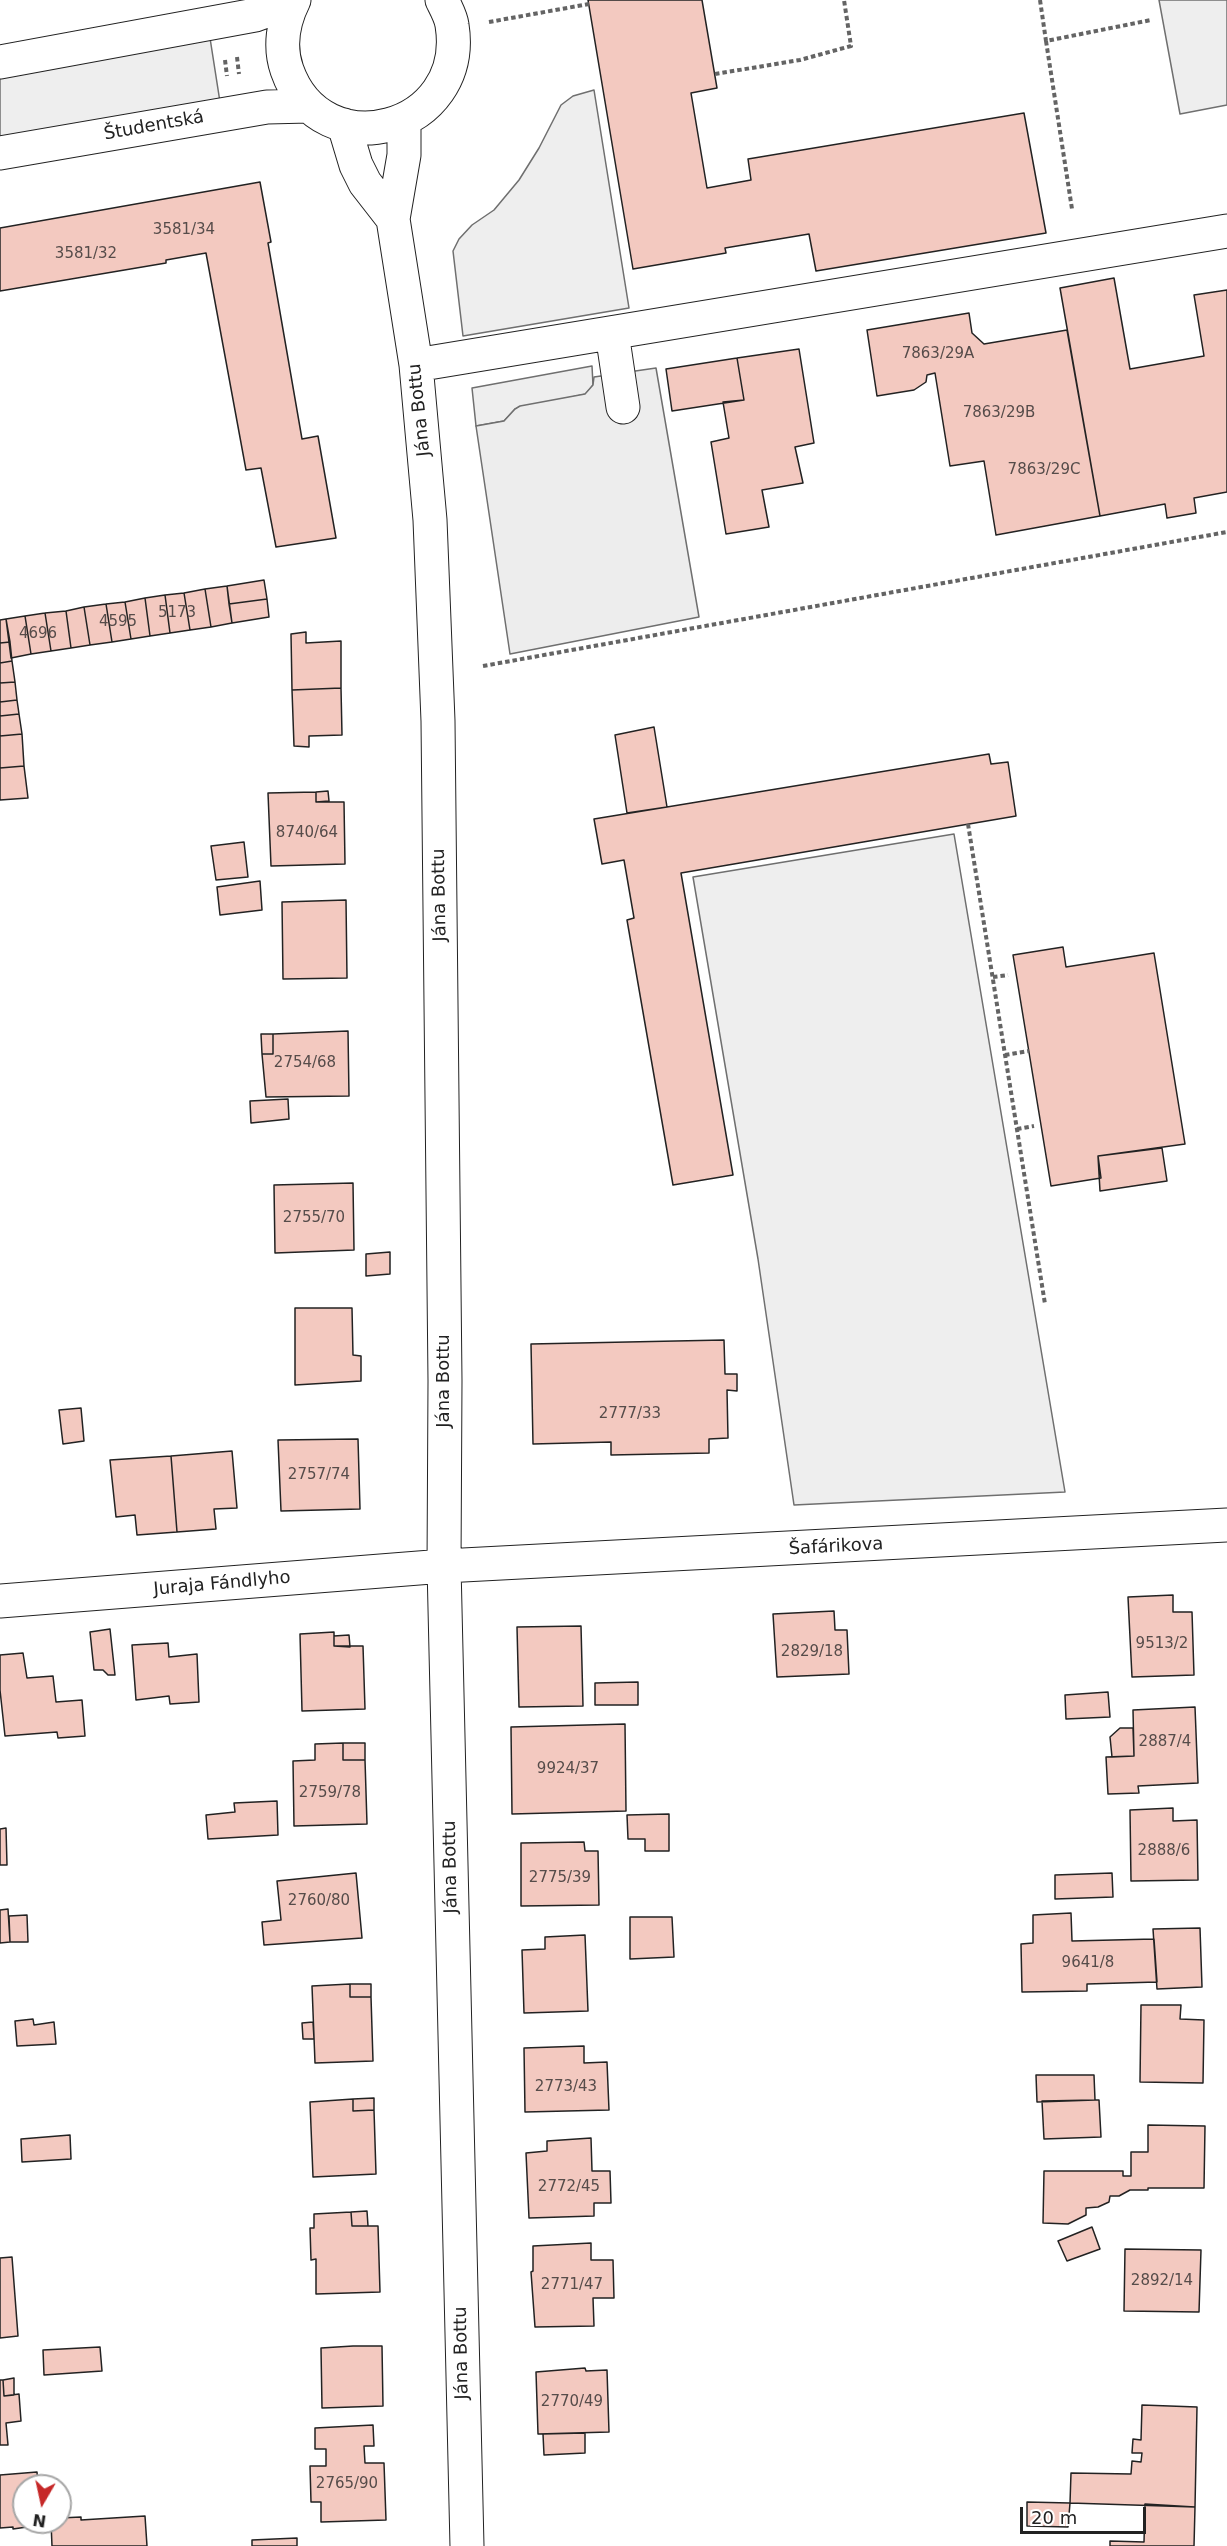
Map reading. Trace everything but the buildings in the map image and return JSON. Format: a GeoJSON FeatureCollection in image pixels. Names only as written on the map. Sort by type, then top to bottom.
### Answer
{"type":"FeatureCollection","features":[{"type":"Feature","properties":{"kind":"street"},"geometry":{"type":"LineString","coordinates":[[293,1],[283,29],[283,58],[292,84],[309,106],[332,121],[358,128],[386,127],[404,121],[412,118],[433,100],[447,77],[454,51],[452,23],[442,0]]}},
{"type":"Feature","properties":{"kind":"street"},"geometry":{"type":"LineString","coordinates":[[0,62],[255,15],[293,1]]}},
{"type":"Feature","properties":{"kind":"street","name":"Študentská"},"geometry":{"type":"LineString","coordinates":[[0,153],[267,107],[309,106]]}},
{"type":"Feature","properties":{"kind":"street","name":"Jána Bottu"},"geometry":{"type":"LineString","coordinates":[[404,121],[405,155],[393,219],[416,365],[430,520],[438,722],[445,1381],[444,1566],[467,2546]]}},
{"type":"Feature","properties":{"kind":"street","name":"Jána Bottu"},"geometry":{"type":"LineString","coordinates":[[344,125],[360,174],[393,219]]}},
{"type":"Feature","properties":{"kind":"street"},"geometry":{"type":"LineString","coordinates":[[416,365],[1227,231]]}},
{"type":"Feature","properties":{"kind":"street"},"geometry":{"type":"LineString","coordinates":[[612,333],[623,407]]}},
{"type":"Feature","properties":{"kind":"street","name":"Šafárikova"},"geometry":{"type":"LineString","coordinates":[[444,1566],[1227,1526]]}},
{"type":"Feature","properties":{"kind":"street","name":"Juraja Fándlyho"},"geometry":{"type":"LineString","coordinates":[[0,1601],[444,1566]]}},
{"type":"Feature","properties":{"kind":"path"},"geometry":{"type":"LineString","coordinates":[[715,74],[800,60],[851,46],[844,0]]}},
{"type":"Feature","properties":{"kind":"path"},"geometry":{"type":"LineString","coordinates":[[1040,0],[1072,210]]}},
{"type":"Feature","properties":{"kind":"path"},"geometry":{"type":"LineString","coordinates":[[488,22],[589,4]]}},
{"type":"Feature","properties":{"kind":"path"},"geometry":{"type":"LineString","coordinates":[[1046,41],[1151,20]]}},
{"type":"Feature","properties":{"kind":"path"},"geometry":{"type":"LineString","coordinates":[[236,55],[240,77]]}},
{"type":"Feature","properties":{"kind":"path"},"geometry":{"type":"LineString","coordinates":[[224,59],[228,80]]}},
{"type":"Feature","properties":{"kind":"path"},"geometry":{"type":"LineString","coordinates":[[483,666],[1227,532]]}},
{"type":"Feature","properties":{"kind":"path"},"geometry":{"type":"LineString","coordinates":[[968,824],[1045,1304]]}},
{"type":"Feature","properties":{"kind":"path"},"geometry":{"type":"LineString","coordinates":[[993,977],[1008,975]]}},
{"type":"Feature","properties":{"kind":"path"},"geometry":{"type":"LineString","coordinates":[[1005,1055],[1029,1051]]}},
{"type":"Feature","properties":{"kind":"path"},"geometry":{"type":"LineString","coordinates":[[1017,1129],[1034,1126]]}},
{"type":"Feature","properties":{"kind":"shaded area"},"geometry":{"type":"Polygon","coordinates":[[[1159,0],[1227,0],[1227,105],[1180,114],[1159,0]]]}},
{"type":"Feature","properties":{"kind":"shaded area"},"geometry":{"type":"Polygon","coordinates":[[[210,38],[220,102],[0,139],[0,74],[210,38]]]}},
{"type":"Feature","properties":{"kind":"shaded area"},"geometry":{"type":"Polygon","coordinates":[[[594,90],[629,308],[463,336],[453,251],[459,239],[472,225],[494,210],[519,180],[539,148],[561,105],[573,96],[594,90]]]}},
{"type":"Feature","properties":{"kind":"shaded area"},"geometry":{"type":"Polygon","coordinates":[[[592,366],[593,385],[586,394],[515,409],[504,421],[476,426],[472,388],[592,366]]]}},
{"type":"Feature","properties":{"kind":"shaded area"},"geometry":{"type":"Polygon","coordinates":[[[656,368],[699,617],[510,654],[476,426],[504,421],[520,406],[585,394],[593,385],[594,377],[656,368]]]}},
{"type":"Feature","properties":{"kind":"shaded area"},"geometry":{"type":"Polygon","coordinates":[[[954,834],[1065,1492],[794,1505],[758,1259],[693,877],[954,834]]]}}]}
